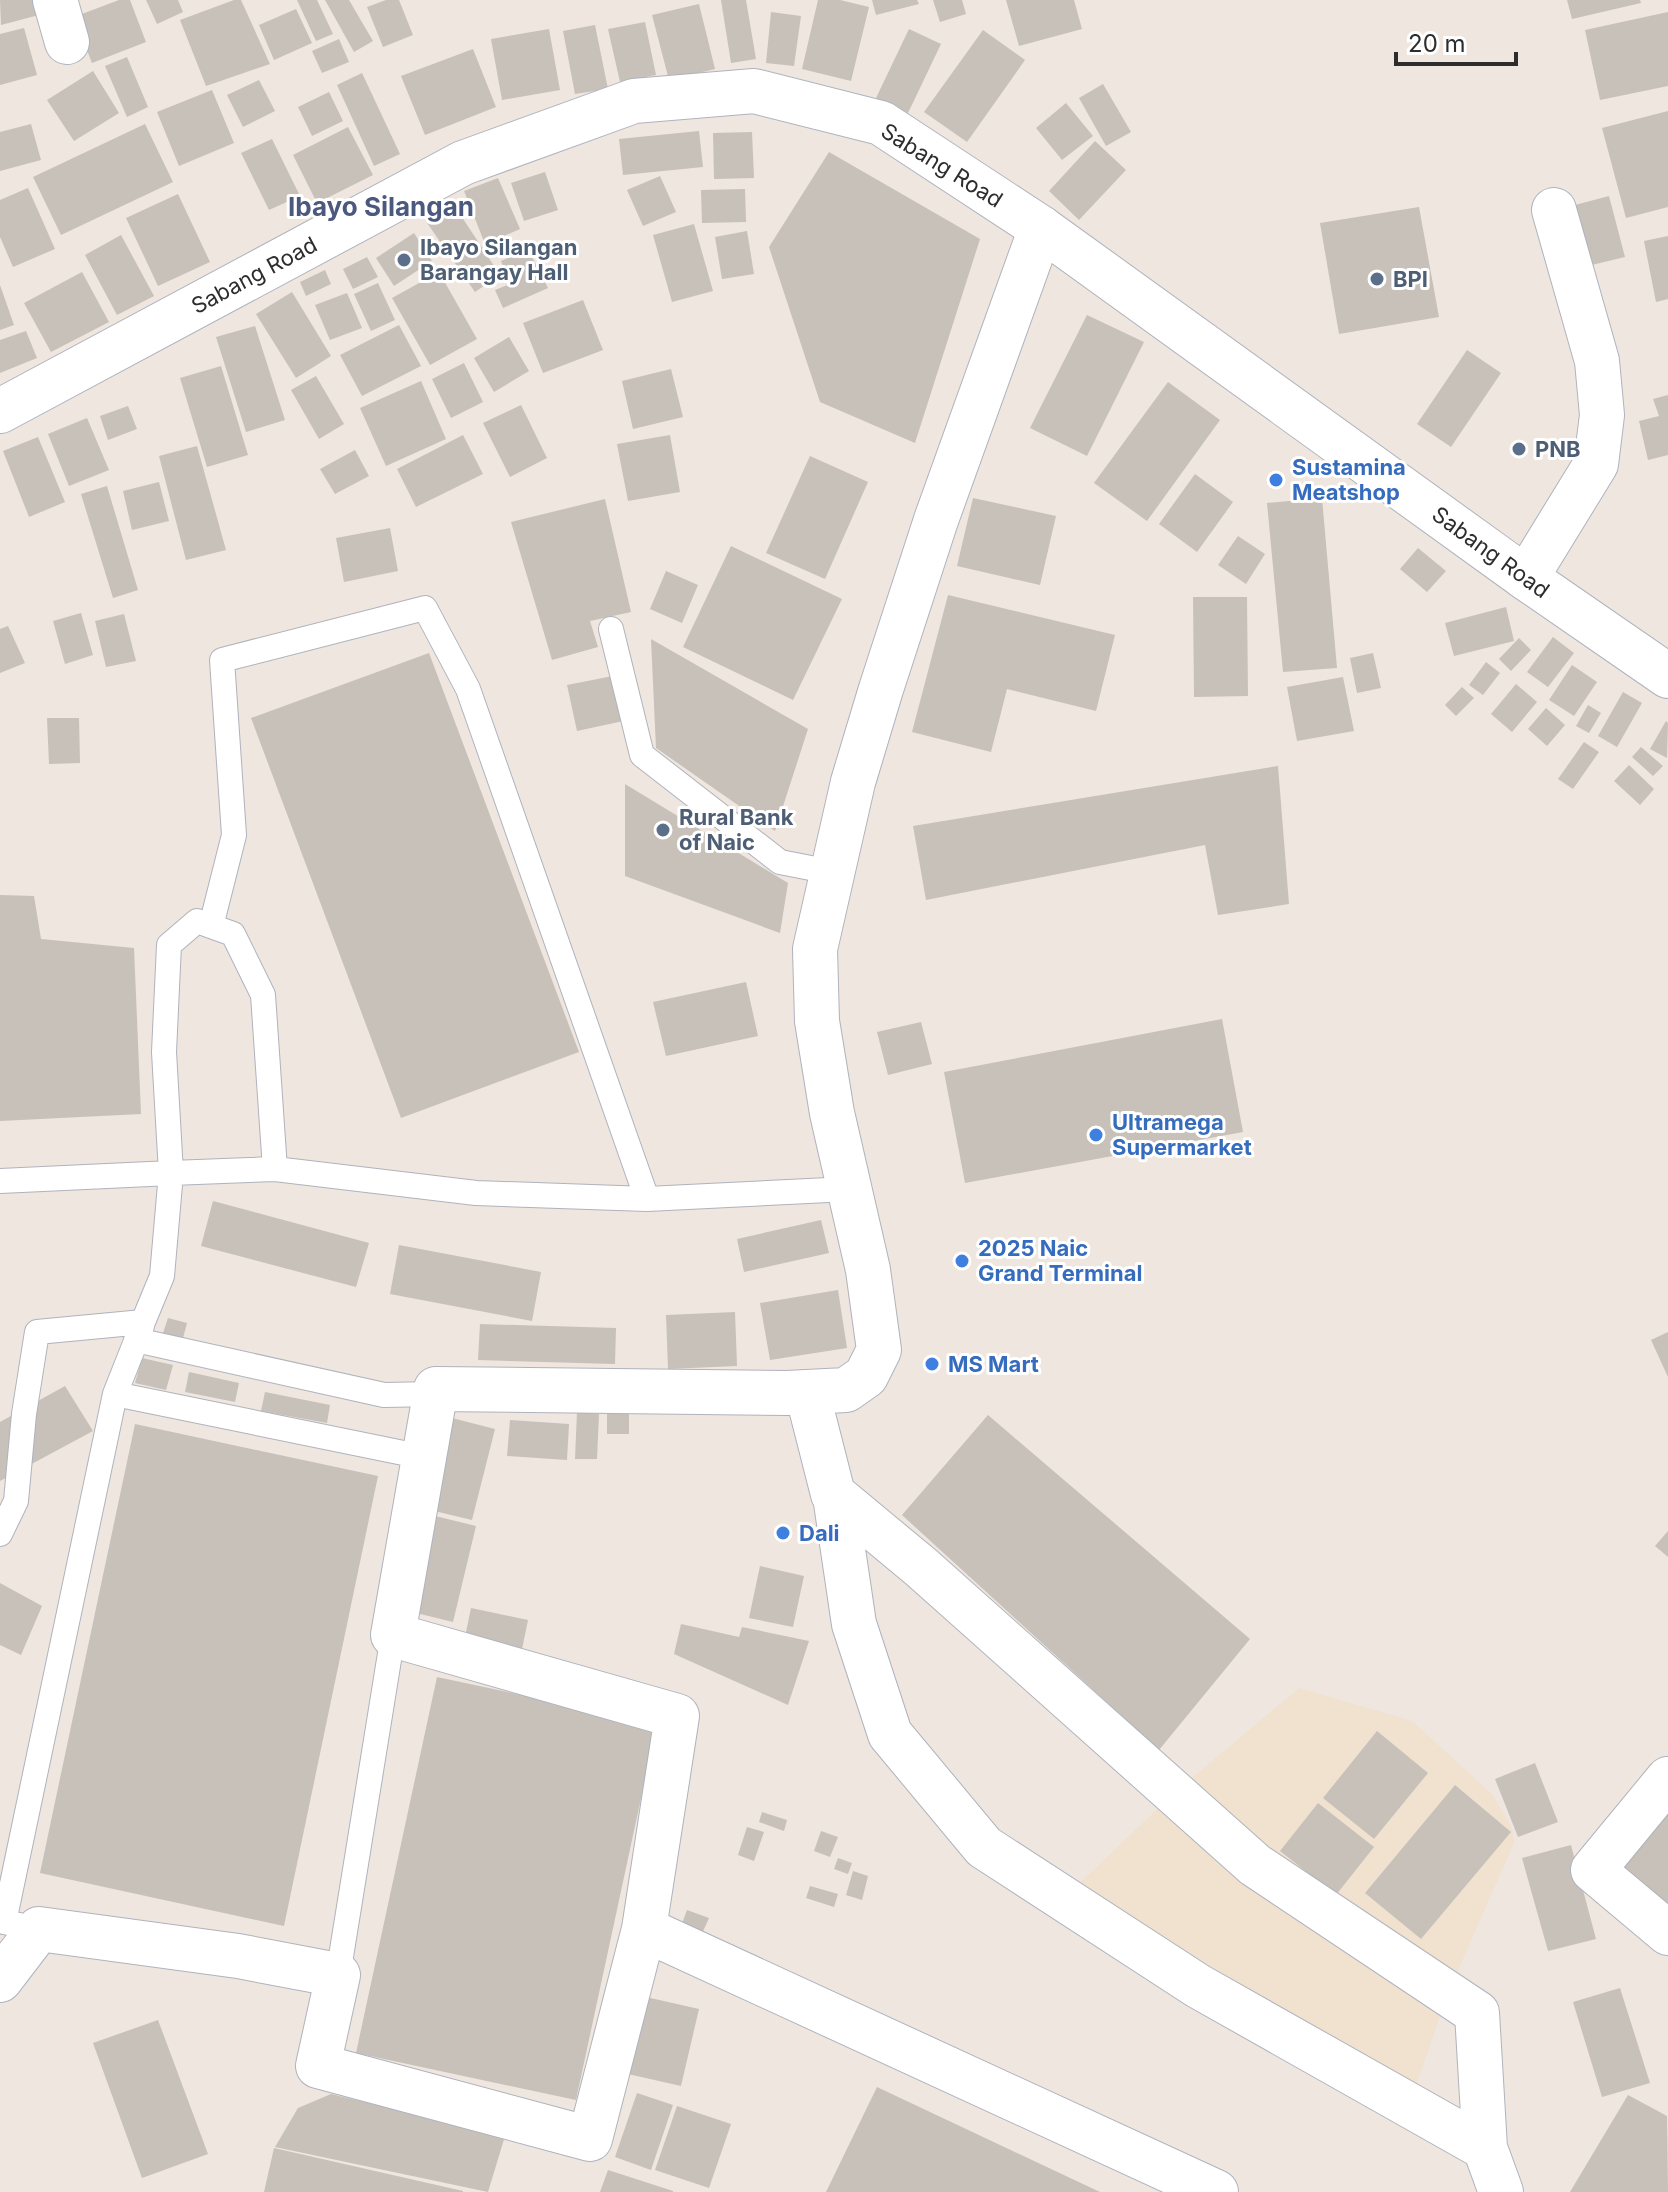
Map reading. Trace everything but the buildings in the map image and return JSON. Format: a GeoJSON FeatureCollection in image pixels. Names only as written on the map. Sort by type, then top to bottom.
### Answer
{"type":"FeatureCollection","features":[{"type":"Feature","properties":{"kind":"street"},"geometry":{"type":"LineString","coordinates":[[55,0],[67,42]]}},
{"type":"Feature","properties":{"kind":"street","name":"Sabang Road"},"geometry":{"type":"LineString","coordinates":[[0,411],[463,163],[634,101],[754,91],[881,123],[1041,228],[1526,578],[1668,676]]}},
{"type":"Feature","properties":{"kind":"street"},"geometry":{"type":"LineString","coordinates":[[1526,578],[1596,464],[1602,415],[1597,361],[1554,210]]}},
{"type":"Feature","properties":{"kind":"street"},"geometry":{"type":"LineString","coordinates":[[0,1980],[39,1929],[238,1956],[338,1975],[318,2066],[590,2139],[644,1929],[677,1716],[393,1635],[436,1389],[807,1392],[846,1390],[866,1376],[879,1350],[868,1270],[832,1113],[817,1021],[815,949],[853,782],[931,534],[1041,228]]}},
{"type":"Feature","properties":{"kind":"street"},"geometry":{"type":"LineString","coordinates":[[807,1392],[835,1496],[854,1624],[890,1734],[984,1847],[1198,1986],[1485,2148]]}},
{"type":"Feature","properties":{"kind":"street"},"geometry":{"type":"LineString","coordinates":[[835,1496],[921,1567],[1255,1865],[1477,2013],[1485,2148],[1501,2192]]}},
{"type":"Feature","properties":{"kind":"street"},"geometry":{"type":"LineString","coordinates":[[1668,1779],[1593,1870],[1668,1933]]}},
{"type":"Feature","properties":{"kind":"street"},"geometry":{"type":"LineString","coordinates":[[644,1929],[1216,2192]]}},
{"type":"Feature","properties":{"kind":"lane"},"geometry":{"type":"LineString","coordinates":[[211,926],[234,835],[222,660],[425,608],[468,689],[647,1199]]}},
{"type":"Feature","properties":{"kind":"lane"},"geometry":{"type":"LineString","coordinates":[[611,629],[642,755],[780,862],[831,872]]}},
{"type":"Feature","properties":{"kind":"lane"},"geometry":{"type":"LineString","coordinates":[[39,1929],[4,1922],[115,1394],[162,1276],[171,1173],[164,1052],[169,945],[197,921],[233,934],[263,995],[275,1169]]}},
{"type":"Feature","properties":{"kind":"lane"},"geometry":{"type":"LineString","coordinates":[[0,1181],[275,1169],[476,1193],[647,1199],[849,1189]]}},
{"type":"Feature","properties":{"kind":"lane"},"geometry":{"type":"LineString","coordinates":[[0,1534],[16,1501],[24,1414],[37,1332],[143,1322],[149,1308]]}},
{"type":"Feature","properties":{"kind":"lane"},"geometry":{"type":"LineString","coordinates":[[136,1340],[384,1395],[435,1394]]}},
{"type":"Feature","properties":{"kind":"lane"},"geometry":{"type":"LineString","coordinates":[[115,1394],[423,1457]]}},
{"type":"Feature","properties":{"kind":"lane"},"geometry":{"type":"LineString","coordinates":[[338,1975],[393,1635]]}},
{"type":"Feature","properties":{"kind":"shaded area"},"geometry":{"type":"Polygon","coordinates":[[[1299,1688],[1412,1721],[1492,1794],[1512,1828],[1514,1843],[1448,1993],[1409,2106],[1063,1899],[1174,1793],[1299,1688]]]}},
{"type":"Feature","properties":{"kind":"place","name":"Ibayo Silangan Barangay Hall"},"geometry":{"type":"Point","coordinates":[404,260]}},
{"type":"Feature","properties":{"kind":"place","name":"BPI"},"geometry":{"type":"Point","coordinates":[1377,279]}},
{"type":"Feature","properties":{"kind":"place","name":"PNB"},"geometry":{"type":"Point","coordinates":[1519,449]}},
{"type":"Feature","properties":{"kind":"place","name":"Sustamina Meatshop"},"geometry":{"type":"Point","coordinates":[1276,480]}},
{"type":"Feature","properties":{"kind":"place","name":"Rural Bank of Naic"},"geometry":{"type":"Point","coordinates":[663,830]}},
{"type":"Feature","properties":{"kind":"place","name":"Ultramega Supermarket"},"geometry":{"type":"Point","coordinates":[1096,1135]}},
{"type":"Feature","properties":{"kind":"place","name":"2025 Naic Grand Terminal"},"geometry":{"type":"Point","coordinates":[962,1261]}},
{"type":"Feature","properties":{"kind":"place","name":"MS Mart"},"geometry":{"type":"Point","coordinates":[932,1364]}},
{"type":"Feature","properties":{"kind":"place","name":"Dali"},"geometry":{"type":"Point","coordinates":[783,1533]}},
{"type":"Feature","properties":{"kind":"district","name":"Ibayo Silangan"},"geometry":{"type":"Point","coordinates":[381,207]}}]}
